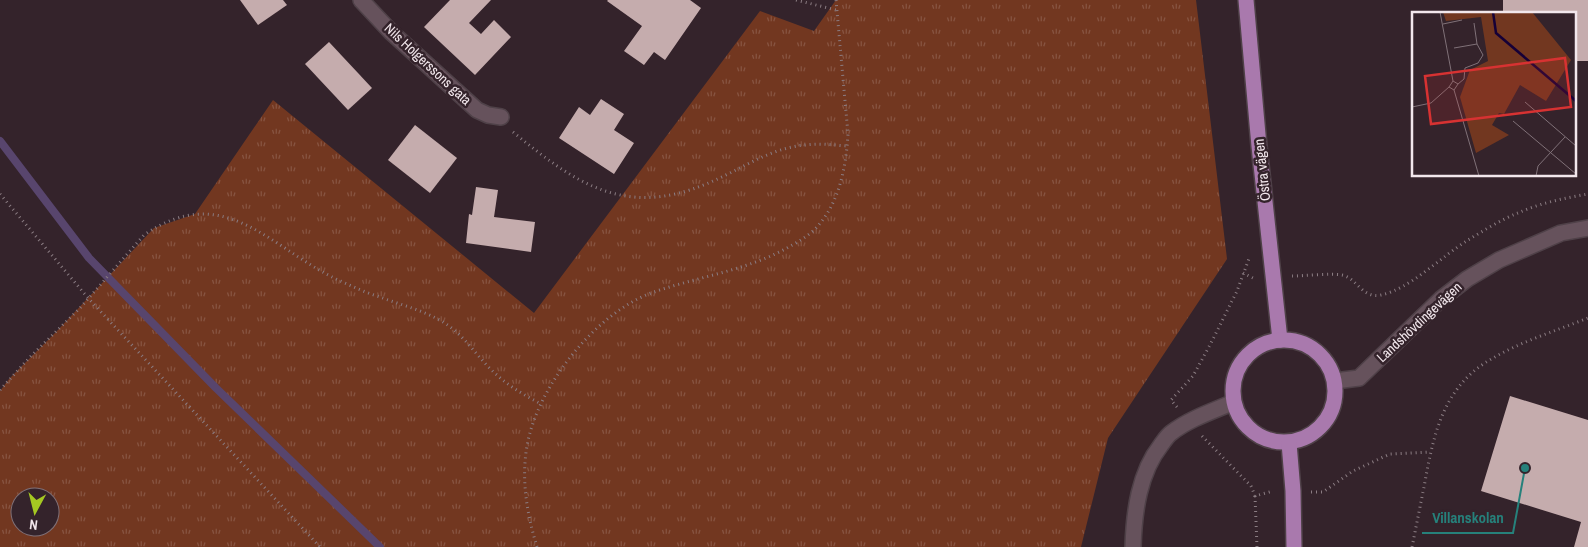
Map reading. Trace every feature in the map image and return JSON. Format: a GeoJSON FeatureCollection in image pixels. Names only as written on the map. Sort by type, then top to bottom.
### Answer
{"type":"FeatureCollection","features":[{"type":"Feature","properties":{"kind":"main road","name":"Östra vägen"},"geometry":{"type":"LineString","coordinates":[[1246,0],[1259,146],[1280,340]]}},
{"type":"Feature","properties":{"kind":"main road"},"geometry":{"type":"LineString","coordinates":[[1280,340],[1299,342],[1316,350],[1328,364],[1335,381],[1335,398],[1330,415],[1320,429],[1306,438],[1289,443],[1270,441],[1254,433],[1241,419],[1234,402],[1233,384],[1238,368],[1249,354],[1263,344],[1280,340]]}},
{"type":"Feature","properties":{"kind":"main road"},"geometry":{"type":"LineString","coordinates":[[1289,443],[1293,491],[1294,547]]}},
{"type":"Feature","properties":{"kind":"street","name":"Nils Holgerssons gata"},"geometry":{"type":"LineString","coordinates":[[361,0],[391,32],[477,110],[488,115],[500,117]]}},
{"type":"Feature","properties":{"kind":"street","name":"Landshövdingevägen"},"geometry":{"type":"LineString","coordinates":[[1335,381],[1359,378],[1441,298],[1467,279],[1499,260],[1561,233],[1588,228]]}},
{"type":"Feature","properties":{"kind":"street"},"geometry":{"type":"LineString","coordinates":[[1133,547],[1140,488],[1153,455],[1170,433],[1234,402]]}},
{"type":"Feature","properties":{"kind":"path"},"geometry":{"type":"LineString","coordinates":[[796,0],[836,10]]}},
{"type":"Feature","properties":{"kind":"path"},"geometry":{"type":"LineString","coordinates":[[537,547],[526,498],[525,464],[530,432],[547,392],[578,348],[595,330],[630,303],[650,293],[752,264],[773,256],[799,241],[812,231],[825,216],[836,196],[847,146],[847,125],[836,0]]}},
{"type":"Feature","properties":{"kind":"path"},"geometry":{"type":"LineString","coordinates":[[500,117],[504,119],[507,127],[561,169],[586,184],[614,195],[630,197],[664,196],[684,192],[706,185],[764,157],[792,147],[812,144],[847,146]]}},
{"type":"Feature","properties":{"kind":"path"},"geometry":{"type":"LineString","coordinates":[[0,194],[88,299],[320,547]]}},
{"type":"Feature","properties":{"kind":"path"},"geometry":{"type":"LineString","coordinates":[[1242,273],[1254,279],[1343,275],[1355,283],[1361,290],[1370,295],[1380,296],[1402,287],[1467,240],[1518,213],[1557,200],[1588,194]]}},
{"type":"Feature","properties":{"kind":"path"},"geometry":{"type":"LineString","coordinates":[[0,390],[88,299],[144,235],[166,222],[181,217],[195,214],[213,214],[236,219],[250,226],[336,279],[380,298],[417,310],[444,323],[463,338],[497,376],[516,390],[542,404]]}},
{"type":"Feature","properties":{"kind":"path"},"geometry":{"type":"LineString","coordinates":[[1412,547],[1430,452],[1438,422],[1458,387],[1475,371],[1518,346],[1588,318]]}},
{"type":"Feature","properties":{"kind":"path"},"geometry":{"type":"LineString","coordinates":[[1255,496],[1257,547]]}},
{"type":"Feature","properties":{"kind":"green space"},"geometry":{"type":"Polygon","coordinates":[[[836,0],[1196,0],[1227,259],[1108,438],[1081,547],[0,547],[0,391],[9,379],[154,228],[195,214],[273,100],[534,313],[760,11],[814,31],[836,0]]]}},
{"type":"Feature","properties":{"kind":"building"},"geometry":{"type":"Polygon","coordinates":[[[240,0],[283,0],[287,5],[258,25],[240,0]]]}},
{"type":"Feature","properties":{"kind":"building"},"geometry":{"type":"Polygon","coordinates":[[[450,0],[491,0],[469,23],[481,34],[494,20],[511,37],[475,75],[424,27],[450,0]]]}},
{"type":"Feature","properties":{"kind":"building"},"geometry":{"type":"Polygon","coordinates":[[[608,0],[690,0],[701,8],[665,60],[654,52],[644,65],[624,51],[642,26],[608,0]]]}},
{"type":"Feature","properties":{"kind":"building"},"geometry":{"type":"Polygon","coordinates":[[[1503,0],[1588,0],[1588,61],[1576,61],[1576,12],[1503,12],[1503,0]]]}},
{"type":"Feature","properties":{"kind":"building"},"geometry":{"type":"Polygon","coordinates":[[[329,42],[372,88],[348,110],[305,64],[329,42]]]}},
{"type":"Feature","properties":{"kind":"building"},"geometry":{"type":"Polygon","coordinates":[[[601,99],[624,114],[614,130],[634,143],[614,174],[559,138],[579,107],[590,115],[601,99]]]}},
{"type":"Feature","properties":{"kind":"building"},"geometry":{"type":"Polygon","coordinates":[[[415,125],[457,158],[430,193],[388,160],[415,125]]]}},
{"type":"Feature","properties":{"kind":"building"},"geometry":{"type":"Polygon","coordinates":[[[476,187],[498,190],[494,217],[535,222],[531,252],[466,243],[469,214],[472,215],[476,187]]]}},
{"type":"Feature","properties":{"kind":"building"},"geometry":{"type":"Polygon","coordinates":[[[1510,396],[1588,420],[1588,547],[1574,547],[1581,522],[1481,491],[1510,396]]]}},
{"type":"Feature","properties":{"kind":"waterway"},"geometry":{"type":"LineString","coordinates":[[0,141],[89,258],[216,388],[380,547]]}},
{"type":"Feature","properties":{"kind":"place","name":"Villanskolan"},"geometry":{"type":"Point","coordinates":[1525,468]}}]}
